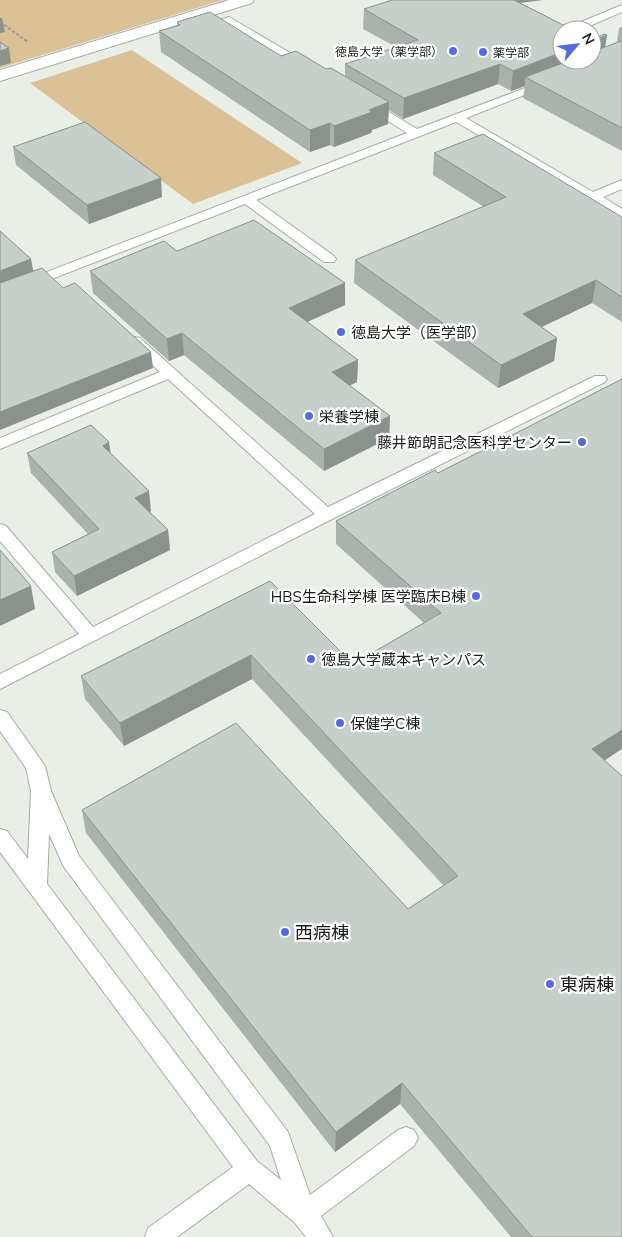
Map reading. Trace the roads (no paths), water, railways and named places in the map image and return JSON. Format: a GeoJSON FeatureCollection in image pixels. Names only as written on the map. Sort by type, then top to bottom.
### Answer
{"type":"FeatureCollection","features":[{"type":"Feature","properties":{"kind":"street"},"geometry":{"type":"LineString","coordinates":[[0,76],[246,0]]}},
{"type":"Feature","properties":{"kind":"lane"},"geometry":{"type":"LineString","coordinates":[[592,20],[622,8]]}},
{"type":"Feature","properties":{"kind":"lane"},"geometry":{"type":"LineString","coordinates":[[192,32],[229,20],[314,72]]}},
{"type":"Feature","properties":{"kind":"lane"},"geometry":{"type":"LineString","coordinates":[[0,295],[556,80]]}},
{"type":"Feature","properties":{"kind":"lane"},"geometry":{"type":"LineString","coordinates":[[357,98],[417,134]]}},
{"type":"Feature","properties":{"kind":"lane"},"geometry":{"type":"LineString","coordinates":[[457,118],[622,214]]}},
{"type":"Feature","properties":{"kind":"lane"},"geometry":{"type":"LineString","coordinates":[[593,197],[622,184]]}},
{"type":"Feature","properties":{"kind":"lane"},"geometry":{"type":"LineString","coordinates":[[246,200],[329,259]]}},
{"type":"Feature","properties":{"kind":"lane"},"geometry":{"type":"LineString","coordinates":[[58,272],[72,285]]}},
{"type":"Feature","properties":{"kind":"lane"},"geometry":{"type":"LineString","coordinates":[[121,329],[326,515]]}},
{"type":"Feature","properties":{"kind":"lane"},"geometry":{"type":"LineString","coordinates":[[0,444],[170,373]]}},
{"type":"Feature","properties":{"kind":"lane"},"geometry":{"type":"LineString","coordinates":[[0,682],[326,515],[600,379]]}},
{"type":"Feature","properties":{"kind":"lane"},"geometry":{"type":"LineString","coordinates":[[0,530],[90,636]]}},
{"type":"Feature","properties":{"kind":"lane"},"geometry":{"type":"LineString","coordinates":[[0,717],[35,766],[42,791],[71,861],[280,1140],[304,1214]]}},
{"type":"Feature","properties":{"kind":"lane"},"geometry":{"type":"LineString","coordinates":[[37,886],[42,791]]}},
{"type":"Feature","properties":{"kind":"lane"},"geometry":{"type":"LineString","coordinates":[[0,837],[249,1169],[304,1214],[321,1237]]}},
{"type":"Feature","properties":{"kind":"lane"},"geometry":{"type":"LineString","coordinates":[[304,1214],[406,1138]]}},
{"type":"Feature","properties":{"kind":"lane"},"geometry":{"type":"LineString","coordinates":[[157,1237],[249,1169]]}},
{"type":"Feature","properties":{"kind":"place","name":"徳島大学（薬学部）"},"geometry":{"type":"Point","coordinates":[453,51]}},
{"type":"Feature","properties":{"kind":"place","name":"薬学部"},"geometry":{"type":"Point","coordinates":[483,52]}},
{"type":"Feature","properties":{"kind":"place","name":"徳島大学（医学部）"},"geometry":{"type":"Point","coordinates":[341,332]}},
{"type":"Feature","properties":{"kind":"place","name":"栄養学棟"},"geometry":{"type":"Point","coordinates":[309,416]}},
{"type":"Feature","properties":{"kind":"place","name":"藤井節朗記念医科学センター"},"geometry":{"type":"Point","coordinates":[582,442]}},
{"type":"Feature","properties":{"kind":"place","name":"HBS生命科学棟 医学臨床B棟"},"geometry":{"type":"Point","coordinates":[476,596]}},
{"type":"Feature","properties":{"kind":"place","name":"徳島大学蔵本キャンパス"},"geometry":{"type":"Point","coordinates":[311,659]}},
{"type":"Feature","properties":{"kind":"place","name":"保健学C棟"},"geometry":{"type":"Point","coordinates":[340,723]}},
{"type":"Feature","properties":{"kind":"place","name":"西病棟"},"geometry":{"type":"Point","coordinates":[285,932]}},
{"type":"Feature","properties":{"kind":"place","name":"東病棟"},"geometry":{"type":"Point","coordinates":[550,984]}}]}
